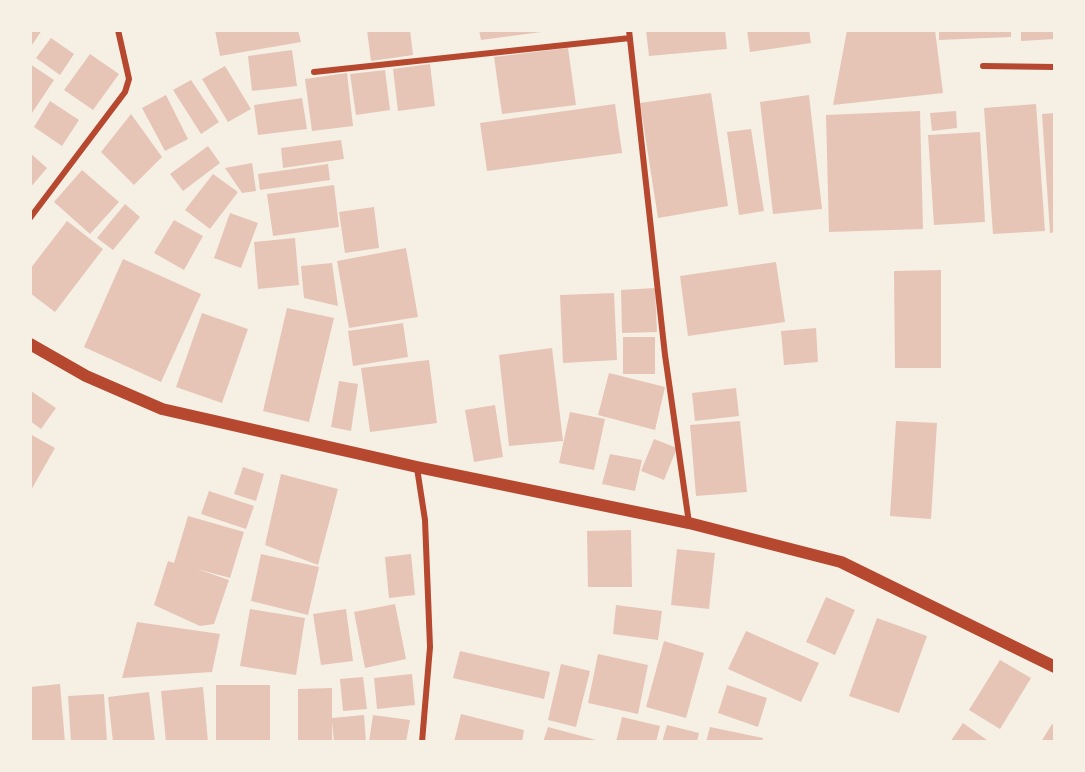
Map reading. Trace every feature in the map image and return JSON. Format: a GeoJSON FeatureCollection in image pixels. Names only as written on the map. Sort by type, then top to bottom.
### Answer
{"type":"FeatureCollection","features":[{"type":"Feature","properties":{"kind":"main road"},"geometry":{"type":"LineString","coordinates":[[30,344],[86,376],[162,409],[417,467],[689,523],[841,562],[1055,667]]}},
{"type":"Feature","properties":{"kind":"street"},"geometry":{"type":"LineString","coordinates":[[30,218],[125,92],[129,79],[118,30]]}},
{"type":"Feature","properties":{"kind":"street"},"geometry":{"type":"LineString","coordinates":[[628,30],[665,355],[689,523]]}},
{"type":"Feature","properties":{"kind":"street"},"geometry":{"type":"LineString","coordinates":[[314,72],[630,38]]}},
{"type":"Feature","properties":{"kind":"street"},"geometry":{"type":"LineString","coordinates":[[983,66],[1055,67]]}},
{"type":"Feature","properties":{"kind":"street"},"geometry":{"type":"LineString","coordinates":[[417,467],[425,520],[430,647],[422,742]]}},
{"type":"Feature","properties":{"kind":"building"},"geometry":{"type":"Polygon","coordinates":[[[30,30],[42,30],[30,48],[30,30]]]}},
{"type":"Feature","properties":{"kind":"building"},"geometry":{"type":"Polygon","coordinates":[[[215,30],[298,30],[301,42],[220,56],[215,30]]]}},
{"type":"Feature","properties":{"kind":"building"},"geometry":{"type":"Polygon","coordinates":[[[367,30],[410,30],[413,55],[371,61],[367,30]]]}},
{"type":"Feature","properties":{"kind":"building"},"geometry":{"type":"Polygon","coordinates":[[[479,30],[549,30],[549,31],[481,40],[479,30]]]}},
{"type":"Feature","properties":{"kind":"building"},"geometry":{"type":"Polygon","coordinates":[[[646,30],[725,30],[727,49],[649,56],[646,30]]]}},
{"type":"Feature","properties":{"kind":"building"},"geometry":{"type":"Polygon","coordinates":[[[747,30],[809,30],[811,43],[750,52],[747,30]]]}},
{"type":"Feature","properties":{"kind":"building"},"geometry":{"type":"Polygon","coordinates":[[[847,30],[935,30],[943,93],[833,105],[847,30]]]}},
{"type":"Feature","properties":{"kind":"building"},"geometry":{"type":"Polygon","coordinates":[[[939,30],[1011,30],[1011,37],[939,40],[939,30]]]}},
{"type":"Feature","properties":{"kind":"building"},"geometry":{"type":"Polygon","coordinates":[[[1021,30],[1055,30],[1055,39],[1021,41],[1021,30]]]}},
{"type":"Feature","properties":{"kind":"building"},"geometry":{"type":"Polygon","coordinates":[[[51,38],[74,54],[60,75],[36,58],[51,38]]]}},
{"type":"Feature","properties":{"kind":"building"},"geometry":{"type":"Polygon","coordinates":[[[568,48],[576,105],[502,114],[494,57],[568,48]]]}},
{"type":"Feature","properties":{"kind":"building"},"geometry":{"type":"Polygon","coordinates":[[[292,50],[297,86],[252,91],[248,56],[292,50]]]}},
{"type":"Feature","properties":{"kind":"building"},"geometry":{"type":"Polygon","coordinates":[[[90,54],[119,74],[93,110],[64,90],[90,54]]]}},
{"type":"Feature","properties":{"kind":"building"},"geometry":{"type":"Polygon","coordinates":[[[30,64],[54,80],[32,113],[30,111],[30,64]]]}},
{"type":"Feature","properties":{"kind":"building"},"geometry":{"type":"Polygon","coordinates":[[[430,64],[435,106],[398,111],[393,69],[430,64]]]}},
{"type":"Feature","properties":{"kind":"building"},"geometry":{"type":"Polygon","coordinates":[[[225,66],[251,109],[228,122],[202,79],[225,66]]]}},
{"type":"Feature","properties":{"kind":"building"},"geometry":{"type":"Polygon","coordinates":[[[385,70],[390,110],[356,115],[350,74],[385,70]]]}},
{"type":"Feature","properties":{"kind":"building"},"geometry":{"type":"Polygon","coordinates":[[[347,73],[353,126],[312,131],[305,79],[347,73]]]}},
{"type":"Feature","properties":{"kind":"building"},"geometry":{"type":"Polygon","coordinates":[[[191,80],[219,122],[201,134],[173,90],[191,80]]]}},
{"type":"Feature","properties":{"kind":"building"},"geometry":{"type":"Polygon","coordinates":[[[711,93],[728,206],[658,218],[640,103],[711,93]]]}},
{"type":"Feature","properties":{"kind":"building"},"geometry":{"type":"Polygon","coordinates":[[[166,95],[188,139],[165,151],[142,108],[166,95]]]}},
{"type":"Feature","properties":{"kind":"building"},"geometry":{"type":"Polygon","coordinates":[[[809,95],[822,209],[773,214],[760,102],[809,95]]]}},
{"type":"Feature","properties":{"kind":"building"},"geometry":{"type":"Polygon","coordinates":[[[302,98],[307,129],[258,135],[254,105],[302,98]]]}},
{"type":"Feature","properties":{"kind":"building"},"geometry":{"type":"Polygon","coordinates":[[[50,101],[79,120],[62,146],[34,127],[50,101]]]}},
{"type":"Feature","properties":{"kind":"building"},"geometry":{"type":"Polygon","coordinates":[[[615,104],[622,153],[487,171],[480,123],[615,104]]]}},
{"type":"Feature","properties":{"kind":"building"},"geometry":{"type":"Polygon","coordinates":[[[1036,104],[1045,231],[993,234],[984,108],[1036,104]]]}},
{"type":"Feature","properties":{"kind":"building"},"geometry":{"type":"Polygon","coordinates":[[[920,111],[923,229],[829,232],[826,115],[920,111]]]}},
{"type":"Feature","properties":{"kind":"building"},"geometry":{"type":"Polygon","coordinates":[[[956,111],[957,128],[932,131],[930,113],[956,111]]]}},
{"type":"Feature","properties":{"kind":"building"},"geometry":{"type":"Polygon","coordinates":[[[1055,113],[1055,232],[1050,233],[1042,114],[1055,113]]]}},
{"type":"Feature","properties":{"kind":"building"},"geometry":{"type":"Polygon","coordinates":[[[131,114],[162,157],[134,185],[101,152],[131,114]]]}},
{"type":"Feature","properties":{"kind":"building"},"geometry":{"type":"Polygon","coordinates":[[[751,129],[764,211],[739,215],[727,132],[751,129]]]}},
{"type":"Feature","properties":{"kind":"building"},"geometry":{"type":"Polygon","coordinates":[[[980,132],[985,222],[934,225],[928,135],[980,132]]]}},
{"type":"Feature","properties":{"kind":"building"},"geometry":{"type":"Polygon","coordinates":[[[341,140],[344,159],[283,168],[281,148],[341,140]]]}},
{"type":"Feature","properties":{"kind":"building"},"geometry":{"type":"Polygon","coordinates":[[[208,146],[220,163],[183,191],[170,174],[208,146]]]}},
{"type":"Feature","properties":{"kind":"building"},"geometry":{"type":"Polygon","coordinates":[[[30,153],[47,168],[30,188],[30,153]]]}},
{"type":"Feature","properties":{"kind":"building"},"geometry":{"type":"Polygon","coordinates":[[[252,163],[256,191],[242,193],[225,168],[252,163]]]}},
{"type":"Feature","properties":{"kind":"building"},"geometry":{"type":"Polygon","coordinates":[[[328,164],[330,180],[260,190],[258,174],[328,164]]]}},
{"type":"Feature","properties":{"kind":"building"},"geometry":{"type":"Polygon","coordinates":[[[82,170],[119,202],[90,234],[54,202],[82,170]]]}},
{"type":"Feature","properties":{"kind":"building"},"geometry":{"type":"Polygon","coordinates":[[[213,174],[238,192],[210,229],[185,210],[213,174]]]}},
{"type":"Feature","properties":{"kind":"building"},"geometry":{"type":"Polygon","coordinates":[[[334,185],[339,227],[273,236],[267,194],[334,185]]]}},
{"type":"Feature","properties":{"kind":"building"},"geometry":{"type":"Polygon","coordinates":[[[125,204],[140,217],[113,250],[97,238],[125,204]]]}},
{"type":"Feature","properties":{"kind":"building"},"geometry":{"type":"Polygon","coordinates":[[[374,207],[379,248],[345,253],[339,212],[374,207]]]}},
{"type":"Feature","properties":{"kind":"building"},"geometry":{"type":"Polygon","coordinates":[[[230,213],[258,223],[241,268],[214,258],[230,213]]]}},
{"type":"Feature","properties":{"kind":"building"},"geometry":{"type":"Polygon","coordinates":[[[174,220],[203,236],[184,270],[154,253],[174,220]]]}},
{"type":"Feature","properties":{"kind":"building"},"geometry":{"type":"Polygon","coordinates":[[[67,221],[103,249],[55,312],[30,293],[30,269],[67,221]]]}},
{"type":"Feature","properties":{"kind":"building"},"geometry":{"type":"Polygon","coordinates":[[[295,238],[299,285],[258,289],[254,242],[295,238]]]}},
{"type":"Feature","properties":{"kind":"building"},"geometry":{"type":"Polygon","coordinates":[[[406,248],[418,317],[349,328],[337,261],[406,248]]]}},
{"type":"Feature","properties":{"kind":"building"},"geometry":{"type":"Polygon","coordinates":[[[123,259],[201,294],[161,382],[84,347],[123,259]]]}},
{"type":"Feature","properties":{"kind":"building"},"geometry":{"type":"Polygon","coordinates":[[[776,262],[785,322],[688,336],[680,276],[776,262]]]}},
{"type":"Feature","properties":{"kind":"building"},"geometry":{"type":"Polygon","coordinates":[[[332,263],[338,306],[304,298],[301,266],[332,263]]]}},
{"type":"Feature","properties":{"kind":"building"},"geometry":{"type":"Polygon","coordinates":[[[941,270],[941,368],[895,368],[894,271],[941,270]]]}},
{"type":"Feature","properties":{"kind":"building"},"geometry":{"type":"Polygon","coordinates":[[[655,288],[657,332],[622,333],[621,290],[655,288]]]}},
{"type":"Feature","properties":{"kind":"building"},"geometry":{"type":"Polygon","coordinates":[[[614,293],[617,360],[563,363],[560,295],[614,293]]]}},
{"type":"Feature","properties":{"kind":"building"},"geometry":{"type":"Polygon","coordinates":[[[287,308],[334,318],[309,422],[263,411],[287,308]]]}},
{"type":"Feature","properties":{"kind":"building"},"geometry":{"type":"Polygon","coordinates":[[[202,313],[248,329],[222,403],[176,387],[202,313]]]}},
{"type":"Feature","properties":{"kind":"building"},"geometry":{"type":"Polygon","coordinates":[[[403,323],[408,357],[353,366],[348,331],[403,323]]]}},
{"type":"Feature","properties":{"kind":"building"},"geometry":{"type":"Polygon","coordinates":[[[816,328],[818,362],[784,365],[781,331],[816,328]]]}},
{"type":"Feature","properties":{"kind":"building"},"geometry":{"type":"Polygon","coordinates":[[[623,337],[655,337],[655,374],[623,374],[623,337]]]}},
{"type":"Feature","properties":{"kind":"building"},"geometry":{"type":"Polygon","coordinates":[[[552,348],[563,441],[509,446],[499,355],[552,348]]]}},
{"type":"Feature","properties":{"kind":"building"},"geometry":{"type":"Polygon","coordinates":[[[429,360],[437,423],[370,432],[361,368],[429,360]]]}},
{"type":"Feature","properties":{"kind":"building"},"geometry":{"type":"Polygon","coordinates":[[[609,373],[665,387],[655,430],[598,415],[609,373]]]}},
{"type":"Feature","properties":{"kind":"building"},"geometry":{"type":"Polygon","coordinates":[[[339,381],[358,384],[351,431],[331,427],[339,381]]]}},
{"type":"Feature","properties":{"kind":"building"},"geometry":{"type":"Polygon","coordinates":[[[736,388],[739,416],[695,421],[692,393],[736,388]]]}},
{"type":"Feature","properties":{"kind":"building"},"geometry":{"type":"Polygon","coordinates":[[[31,391],[56,408],[41,429],[30,421],[31,391]]]}},
{"type":"Feature","properties":{"kind":"building"},"geometry":{"type":"Polygon","coordinates":[[[495,405],[503,457],[474,462],[465,410],[495,405]]]}},
{"type":"Feature","properties":{"kind":"building"},"geometry":{"type":"Polygon","coordinates":[[[570,412],[605,419],[594,470],[559,463],[570,412]]]}},
{"type":"Feature","properties":{"kind":"building"},"geometry":{"type":"Polygon","coordinates":[[[740,421],[747,492],[696,496],[690,425],[740,421]]]}},
{"type":"Feature","properties":{"kind":"building"},"geometry":{"type":"Polygon","coordinates":[[[896,421],[937,423],[931,519],[890,516],[896,421]]]}},
{"type":"Feature","properties":{"kind":"building"},"geometry":{"type":"Polygon","coordinates":[[[30,434],[55,448],[30,492],[30,434]]]}},
{"type":"Feature","properties":{"kind":"building"},"geometry":{"type":"Polygon","coordinates":[[[654,439],[677,448],[664,480],[641,471],[654,439]]]}},
{"type":"Feature","properties":{"kind":"building"},"geometry":{"type":"Polygon","coordinates":[[[610,454],[642,460],[635,491],[602,484],[610,454]]]}},
{"type":"Feature","properties":{"kind":"building"},"geometry":{"type":"Polygon","coordinates":[[[243,467],[264,474],[256,501],[234,494],[243,467]]]}},
{"type":"Feature","properties":{"kind":"building"},"geometry":{"type":"Polygon","coordinates":[[[281,474],[338,489],[318,565],[265,545],[281,474]]]}},
{"type":"Feature","properties":{"kind":"building"},"geometry":{"type":"Polygon","coordinates":[[[209,491],[254,506],[246,529],[201,514],[209,491]]]}},
{"type":"Feature","properties":{"kind":"building"},"geometry":{"type":"Polygon","coordinates":[[[188,516],[244,532],[230,578],[197,569],[229,580],[214,624],[200,626],[154,605],[168,561],[174,563],[188,516]]]}},
{"type":"Feature","properties":{"kind":"building"},"geometry":{"type":"Polygon","coordinates":[[[631,530],[632,587],[588,587],[587,531],[631,530]]]}},
{"type":"Feature","properties":{"kind":"building"},"geometry":{"type":"Polygon","coordinates":[[[677,549],[715,553],[709,609],[671,605],[677,549]]]}},
{"type":"Feature","properties":{"kind":"building"},"geometry":{"type":"Polygon","coordinates":[[[261,554],[319,567],[308,615],[251,601],[261,554]]]}},
{"type":"Feature","properties":{"kind":"building"},"geometry":{"type":"Polygon","coordinates":[[[411,554],[415,595],[389,598],[385,557],[411,554]]]}},
{"type":"Feature","properties":{"kind":"building"},"geometry":{"type":"Polygon","coordinates":[[[826,597],[855,610],[835,655],[806,642],[826,597]]]}},
{"type":"Feature","properties":{"kind":"building"},"geometry":{"type":"Polygon","coordinates":[[[395,604],[406,659],[365,668],[354,612],[395,604]]]}},
{"type":"Feature","properties":{"kind":"building"},"geometry":{"type":"Polygon","coordinates":[[[616,605],[662,611],[658,640],[613,634],[616,605]]]}},
{"type":"Feature","properties":{"kind":"building"},"geometry":{"type":"Polygon","coordinates":[[[250,609],[305,618],[296,675],[240,666],[250,609]]]}},
{"type":"Feature","properties":{"kind":"building"},"geometry":{"type":"Polygon","coordinates":[[[346,609],[353,661],[321,665],[313,614],[346,609]]]}},
{"type":"Feature","properties":{"kind":"building"},"geometry":{"type":"Polygon","coordinates":[[[877,618],[927,636],[899,713],[849,696],[877,618]]]}},
{"type":"Feature","properties":{"kind":"building"},"geometry":{"type":"Polygon","coordinates":[[[137,622],[220,634],[212,672],[122,678],[137,622]]]}},
{"type":"Feature","properties":{"kind":"building"},"geometry":{"type":"Polygon","coordinates":[[[746,631],[819,663],[801,702],[728,669],[746,631]]]}},
{"type":"Feature","properties":{"kind":"building"},"geometry":{"type":"Polygon","coordinates":[[[664,641],[704,653],[686,718],[646,707],[664,641]]]}},
{"type":"Feature","properties":{"kind":"building"},"geometry":{"type":"Polygon","coordinates":[[[460,651],[550,672],[544,699],[453,678],[460,651]]]}},
{"type":"Feature","properties":{"kind":"building"},"geometry":{"type":"Polygon","coordinates":[[[598,654],[648,665],[638,714],[588,703],[598,654]]]}},
{"type":"Feature","properties":{"kind":"building"},"geometry":{"type":"Polygon","coordinates":[[[1000,660],[1031,678],[1000,729],[969,710],[1000,660]]]}},
{"type":"Feature","properties":{"kind":"building"},"geometry":{"type":"Polygon","coordinates":[[[561,664],[590,671],[576,727],[548,720],[561,664]]]}},
{"type":"Feature","properties":{"kind":"building"},"geometry":{"type":"Polygon","coordinates":[[[412,674],[415,705],[377,709],[374,678],[412,674]]]}},
{"type":"Feature","properties":{"kind":"building"},"geometry":{"type":"Polygon","coordinates":[[[363,677],[367,709],[343,711],[340,679],[363,677]]]}},
{"type":"Feature","properties":{"kind":"building"},"geometry":{"type":"Polygon","coordinates":[[[60,684],[65,742],[30,742],[30,687],[60,684]]]}},
{"type":"Feature","properties":{"kind":"building"},"geometry":{"type":"Polygon","coordinates":[[[216,685],[270,685],[270,742],[216,742],[216,685]]]}},
{"type":"Feature","properties":{"kind":"building"},"geometry":{"type":"Polygon","coordinates":[[[727,685],[767,698],[758,727],[718,713],[727,685]]]}},
{"type":"Feature","properties":{"kind":"building"},"geometry":{"type":"Polygon","coordinates":[[[203,687],[208,742],[166,742],[161,691],[203,687]]]}},
{"type":"Feature","properties":{"kind":"building"},"geometry":{"type":"Polygon","coordinates":[[[332,688],[332,718],[364,715],[366,742],[334,742],[332,722],[332,742],[298,742],[298,689],[332,688]]]}},
{"type":"Feature","properties":{"kind":"building"},"geometry":{"type":"Polygon","coordinates":[[[149,692],[155,742],[113,742],[108,697],[149,692]]]}},
{"type":"Feature","properties":{"kind":"building"},"geometry":{"type":"Polygon","coordinates":[[[104,694],[107,742],[71,742],[68,696],[104,694]]]}},
{"type":"Feature","properties":{"kind":"building"},"geometry":{"type":"Polygon","coordinates":[[[461,714],[524,730],[522,742],[454,742],[461,714]]]}},
{"type":"Feature","properties":{"kind":"building"},"geometry":{"type":"Polygon","coordinates":[[[373,715],[410,720],[406,742],[369,742],[373,715]]]}},
{"type":"Feature","properties":{"kind":"building"},"geometry":{"type":"Polygon","coordinates":[[[622,717],[660,726],[656,742],[616,742],[622,717]]]}},
{"type":"Feature","properties":{"kind":"building"},"geometry":{"type":"Polygon","coordinates":[[[963,723],[987,740],[986,742],[950,742],[963,723]]]}},
{"type":"Feature","properties":{"kind":"building"},"geometry":{"type":"Polygon","coordinates":[[[1052,724],[1055,726],[1055,742],[1041,742],[1052,724]]]}},
{"type":"Feature","properties":{"kind":"building"},"geometry":{"type":"Polygon","coordinates":[[[667,725],[699,733],[697,742],[662,742],[667,725]]]}},
{"type":"Feature","properties":{"kind":"building"},"geometry":{"type":"Polygon","coordinates":[[[548,727],[600,741],[600,742],[543,742],[548,727]]]}},
{"type":"Feature","properties":{"kind":"building"},"geometry":{"type":"Polygon","coordinates":[[[710,727],[763,738],[762,742],[706,742],[710,727]]]}}]}
